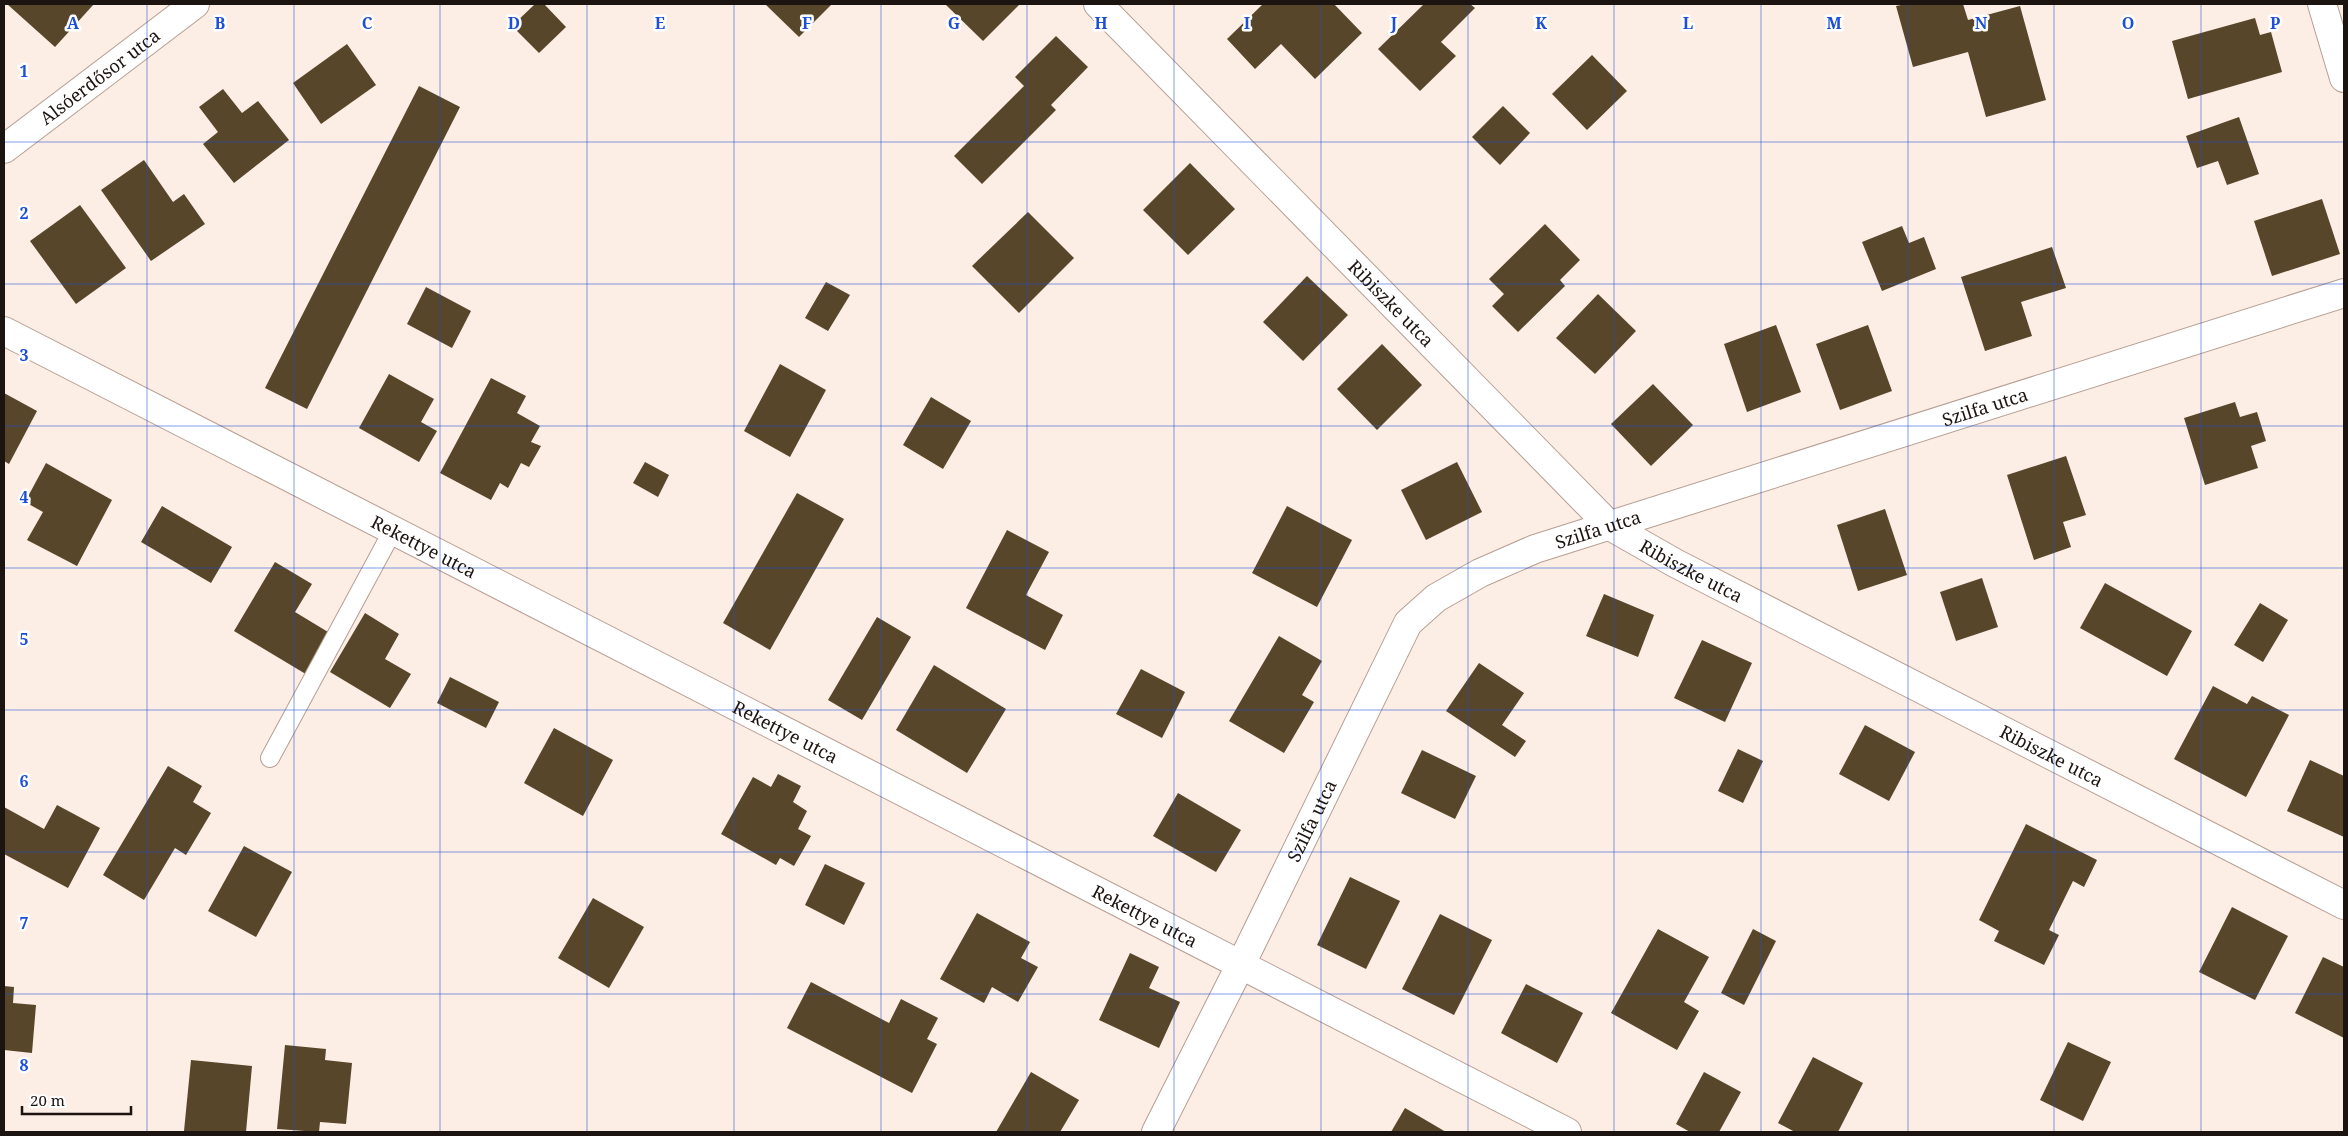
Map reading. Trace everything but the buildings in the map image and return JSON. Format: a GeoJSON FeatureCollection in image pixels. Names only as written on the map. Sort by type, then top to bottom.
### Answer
{"type":"FeatureCollection","features":[{"type":"Feature","properties":{"kind":"street","name":"Alsóerdősor utca"},"geometry":{"type":"LineString","coordinates":[[4,149],[195,4]]}},
{"type":"Feature","properties":{"kind":"street","name":"Ribiszke utca"},"geometry":{"type":"LineString","coordinates":[[1098,4],[1610,526],[1675,563],[2344,905]]}},
{"type":"Feature","properties":{"kind":"street"},"geometry":{"type":"LineString","coordinates":[[2322,4],[2344,78]]}},
{"type":"Feature","properties":{"kind":"street","name":"Szilfa utca"},"geometry":{"type":"LineString","coordinates":[[1156,1132],[1408,623],[1436,598],[1480,573],[1535,550],[2344,293]]}},
{"type":"Feature","properties":{"kind":"street","name":"Rekettye utca"},"geometry":{"type":"LineString","coordinates":[[4,331],[392,532],[1567,1132]]}},
{"type":"Feature","properties":{"kind":"lane"},"geometry":{"type":"LineString","coordinates":[[270,758],[392,532]]}}]}
